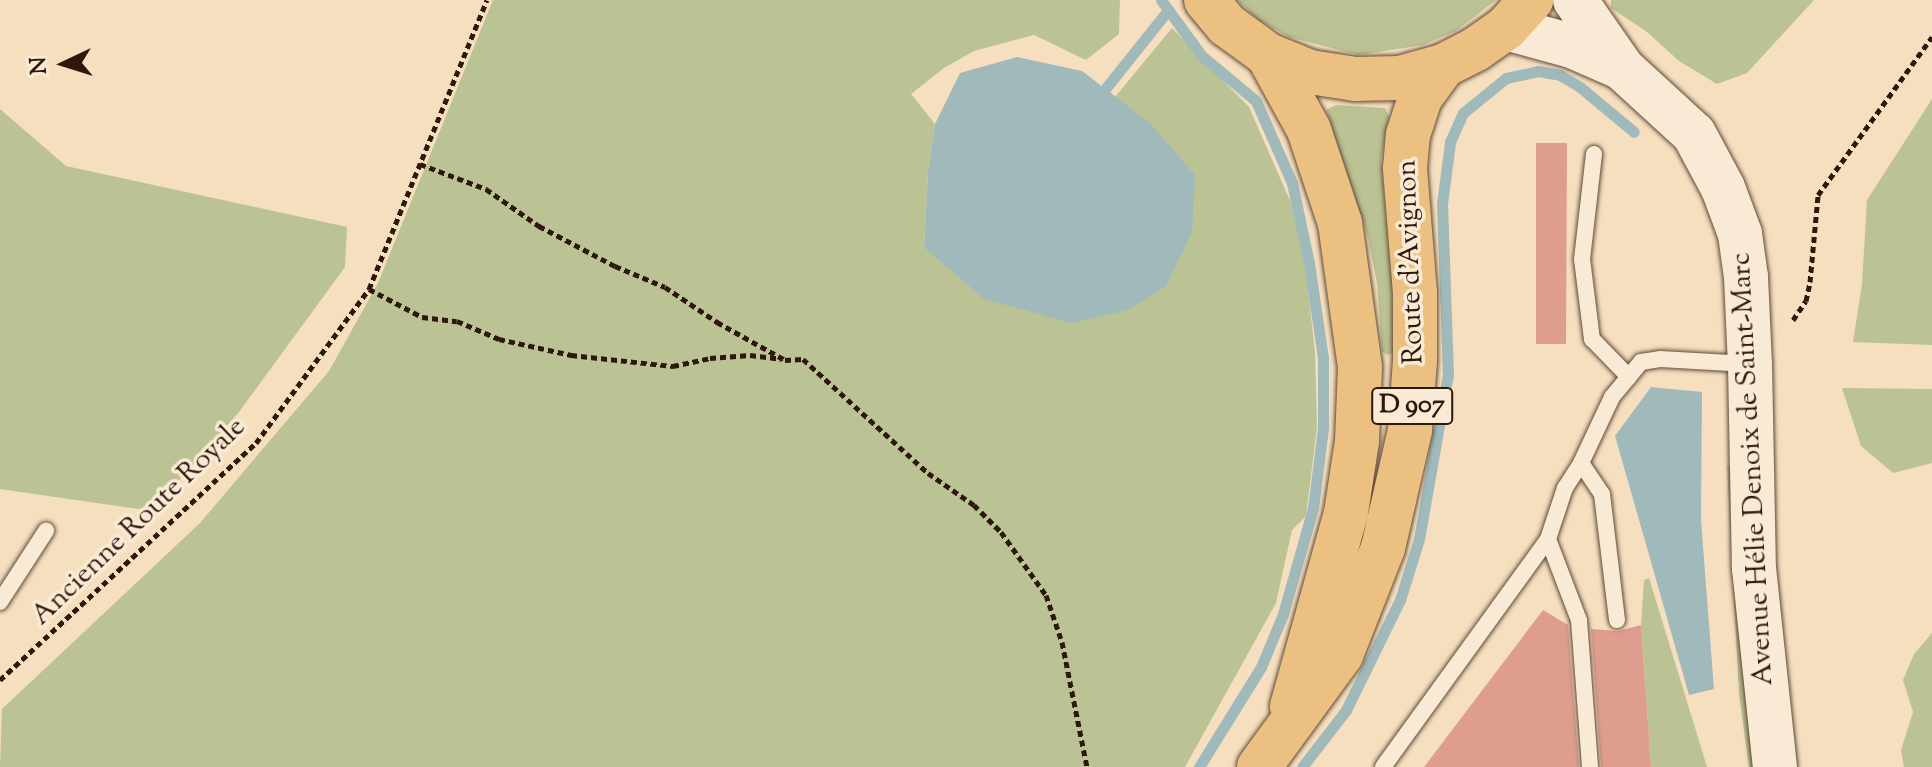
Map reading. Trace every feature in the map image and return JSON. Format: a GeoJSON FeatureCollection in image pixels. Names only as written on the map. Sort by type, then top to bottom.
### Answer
{"type":"FeatureCollection","features":[{"type":"Feature","properties":{"kind":"main road","name":"D 907"},"geometry":{"type":"LineString","coordinates":[[1206,0],[1227,25],[1268,55],[1310,72],[1355,79],[1400,78],[1443,66],[1476,49],[1518,14]]}},
{"type":"Feature","properties":{"kind":"main road","name":"Route d'Avignon"},"geometry":{"type":"LineString","coordinates":[[1268,55],[1309,130],[1340,223],[1360,367],[1357,441],[1346,513],[1287,727]]}},
{"type":"Feature","properties":{"kind":"main road","name":"Route d'Avignon"},"geometry":{"type":"LineString","coordinates":[[1259,767],[1341,655],[1383,548],[1410,430],[1415,361],[1415,293],[1405,168],[1408,135],[1420,98],[1443,66]]}},
{"type":"Feature","properties":{"kind":"street","name":"Avenue Hélie Denoix de Saint-Marc"},"geometry":{"type":"LineString","coordinates":[[1575,0],[1623,69],[1694,134],[1723,188],[1740,234],[1746,277],[1750,364],[1754,568],[1775,767]]}},
{"type":"Feature","properties":{"kind":"street","name":"Avenue Hélie Denoix de Saint-Marc"},"geometry":{"type":"LineString","coordinates":[[1518,14],[1572,46],[1623,69]]}},
{"type":"Feature","properties":{"kind":"lane"},"geometry":{"type":"LineString","coordinates":[[1594,154],[1582,259],[1592,339],[1629,377]]}},
{"type":"Feature","properties":{"kind":"lane"},"geometry":{"type":"LineString","coordinates":[[1383,767],[1548,539],[1565,488],[1581,463],[1612,397],[1641,362],[1660,359],[1750,364]]}},
{"type":"Feature","properties":{"kind":"lane"},"geometry":{"type":"LineString","coordinates":[[1581,463],[1602,494],[1617,620]]}},
{"type":"Feature","properties":{"kind":"lane"},"geometry":{"type":"LineString","coordinates":[[0,602],[46,531]]}},
{"type":"Feature","properties":{"kind":"lane"},"geometry":{"type":"LineString","coordinates":[[1548,539],[1579,620],[1590,767]]}},
{"type":"Feature","properties":{"kind":"path","name":"Ancienne Route Royale"},"geometry":{"type":"LineString","coordinates":[[0,680],[256,443],[369,289],[487,0]]}},
{"type":"Feature","properties":{"kind":"path"},"geometry":{"type":"LineString","coordinates":[[1793,320],[1806,301],[1810,282],[1818,195],[1932,37]]}},
{"type":"Feature","properties":{"kind":"path"},"geometry":{"type":"LineString","coordinates":[[420,164],[486,189],[539,226],[615,266],[665,287],[717,322],[785,360]]}},
{"type":"Feature","properties":{"kind":"path"},"geometry":{"type":"LineString","coordinates":[[369,289],[422,317],[457,321],[499,339],[571,355],[673,366],[710,358],[750,355],[803,359],[820,371],[915,461],[974,505],[1001,532],[1046,595],[1062,642],[1087,767]]}},
{"type":"Feature","properties":{"kind":"green space"},"geometry":{"type":"Polygon","coordinates":[[[493,0],[1120,0],[1119,34],[1086,60],[1034,35],[974,51],[944,68],[911,94],[935,124],[928,171],[924,247],[1150,123],[1115,97],[1172,28],[1249,107],[1301,226],[1315,352],[1317,427],[1306,516],[1292,530],[1276,603],[1185,767],[0,767],[2,709],[200,523],[329,371],[378,283],[493,0]]]}},
{"type":"Feature","properties":{"kind":"green space"},"geometry":{"type":"Polygon","coordinates":[[[1237,0],[1496,0],[1456,31],[1423,45],[1359,55],[1289,37],[1259,20],[1237,0]]]}},
{"type":"Feature","properties":{"kind":"green space"},"geometry":{"type":"Polygon","coordinates":[[[1611,0],[1814,0],[1747,73],[1717,84],[1679,61],[1647,32],[1611,8],[1611,0]]]}},
{"type":"Feature","properties":{"kind":"green space"},"geometry":{"type":"Polygon","coordinates":[[[1932,99],[1932,345],[1853,342],[1862,284],[1867,200],[1932,99]]]}},
{"type":"Feature","properties":{"kind":"green space"},"geometry":{"type":"Polygon","coordinates":[[[1336,105],[1385,108],[1389,116],[1381,159],[1392,284],[1393,353],[1387,355],[1382,351],[1377,283],[1367,234],[1326,110],[1336,105]]]}},
{"type":"Feature","properties":{"kind":"green space"},"geometry":{"type":"Polygon","coordinates":[[[0,109],[66,166],[347,227],[345,267],[239,412],[152,511],[0,489],[0,109]]]}},
{"type":"Feature","properties":{"kind":"green space"},"geometry":{"type":"Polygon","coordinates":[[[1842,388],[1932,389],[1932,463],[1893,473],[1861,446],[1842,388]]]}},
{"type":"Feature","properties":{"kind":"green space"},"geometry":{"type":"Polygon","coordinates":[[[1736,465],[1759,767],[1749,767],[1739,695],[1727,466],[1736,465]]]}},
{"type":"Feature","properties":{"kind":"green space"},"geometry":{"type":"Polygon","coordinates":[[[1649,578],[1707,767],[1651,767],[1641,625],[1644,580],[1649,578]]]}},
{"type":"Feature","properties":{"kind":"green space"},"geometry":{"type":"Polygon","coordinates":[[[1932,633],[1932,767],[1904,767],[1901,750],[1913,712],[1903,680],[1914,654],[1932,633]]]}},
{"type":"Feature","properties":{"kind":"water"},"geometry":{"type":"Polygon","coordinates":[[[1017,57],[1082,71],[1150,123],[1195,175],[1192,232],[1166,286],[1128,310],[1071,323],[984,299],[924,247],[928,171],[935,124],[960,73],[1017,57]]]}},
{"type":"Feature","properties":{"kind":"water"},"geometry":{"type":"Polygon","coordinates":[[[1651,387],[1702,392],[1701,520],[1714,689],[1689,695],[1615,436],[1651,387]]]}},
{"type":"Feature","properties":{"kind":"building"},"geometry":{"type":"Polygon","coordinates":[[[1536,143],[1567,143],[1566,344],[1536,344],[1536,143]]]}},
{"type":"Feature","properties":{"kind":"building"},"geometry":{"type":"Polygon","coordinates":[[[1543,610],[1568,625],[1579,767],[1424,767],[1543,610]]]}},
{"type":"Feature","properties":{"kind":"building"},"geometry":{"type":"Polygon","coordinates":[[[1641,625],[1651,767],[1601,767],[1591,629],[1618,631],[1641,625]]]}},
{"type":"Feature","properties":{"kind":"waterway"},"geometry":{"type":"LineString","coordinates":[[1161,0],[1202,56],[1256,101],[1292,183],[1309,263],[1323,358],[1323,428],[1313,508],[1283,614],[1261,667],[1199,767]]}},
{"type":"Feature","properties":{"kind":"waterway"},"geometry":{"type":"LineString","coordinates":[[1105,89],[1168,10]]}},
{"type":"Feature","properties":{"kind":"waterway"},"geometry":{"type":"LineString","coordinates":[[1302,767],[1346,710],[1400,600],[1419,539],[1448,375],[1442,204],[1450,142],[1463,113],[1506,78],[1538,71],[1560,75],[1580,87],[1634,132]]}}]}
